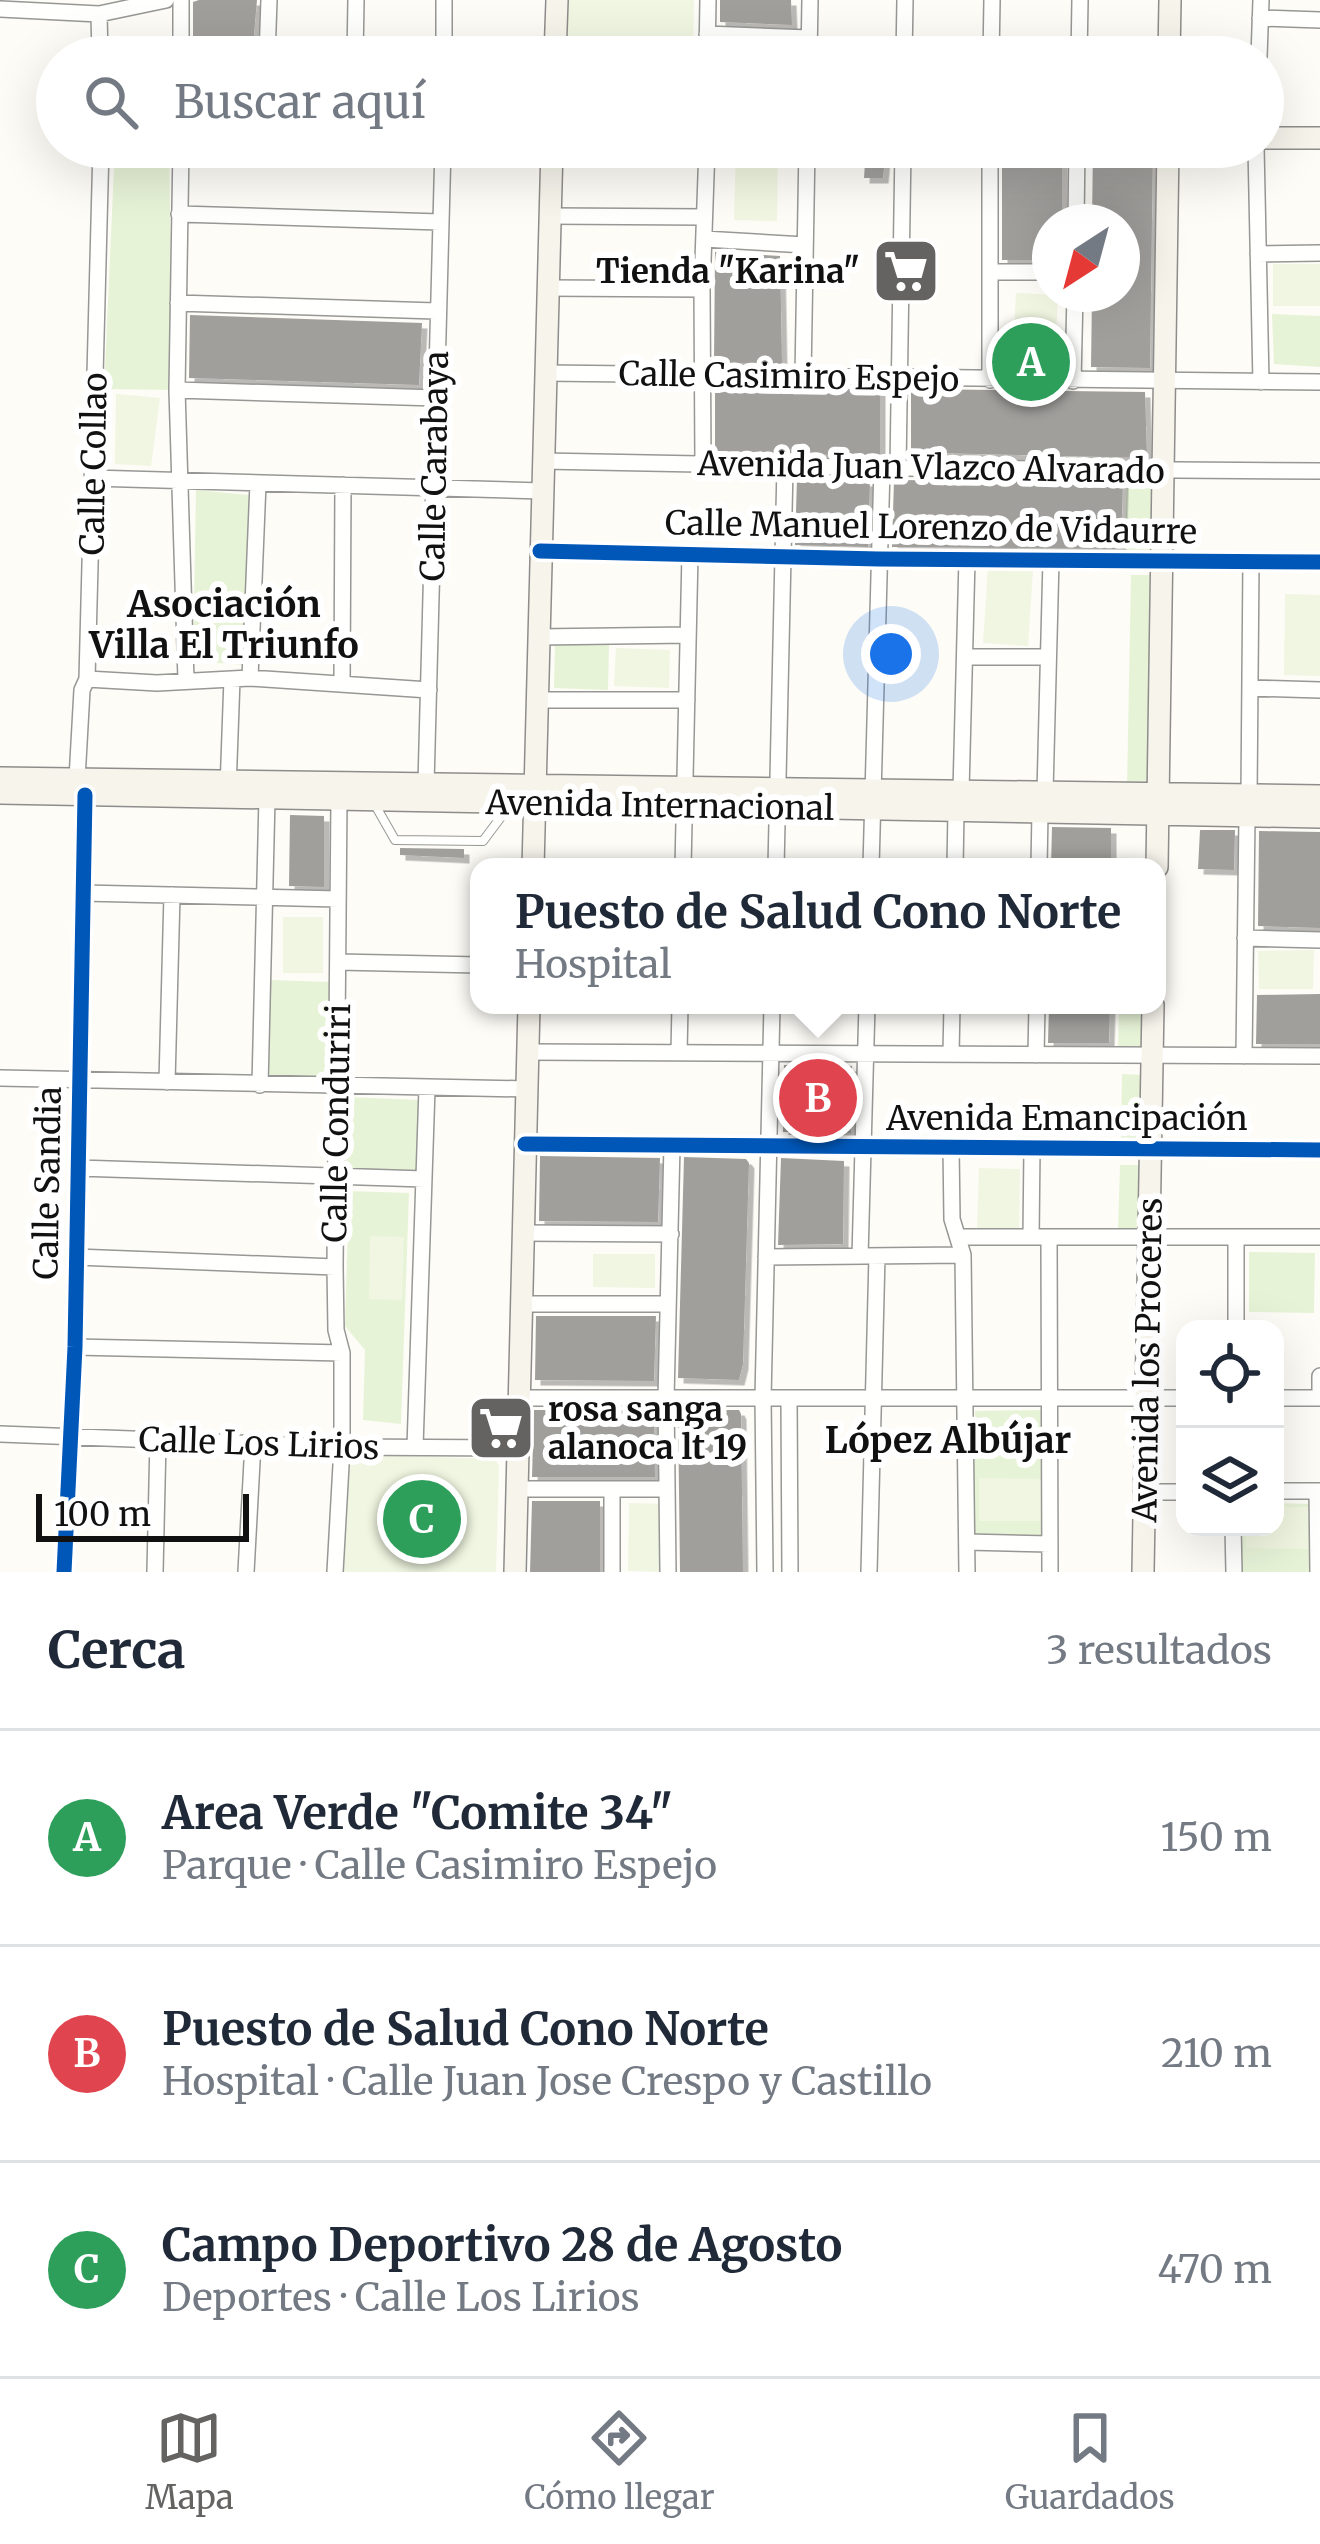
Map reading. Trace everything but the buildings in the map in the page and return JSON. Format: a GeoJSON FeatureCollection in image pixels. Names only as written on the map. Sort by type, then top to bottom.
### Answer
{"type":"FeatureCollection","features":[{"type":"Feature","properties":{"kind":"street"},"geometry":{"type":"LineString","coordinates":[[0,9],[99,14],[166,0]]}},
{"type":"Feature","properties":{"kind":"street"},"geometry":{"type":"LineString","coordinates":[[181,0],[181,36]]}},
{"type":"Feature","properties":{"kind":"street"},"geometry":{"type":"LineString","coordinates":[[267,36],[268,0]]}},
{"type":"Feature","properties":{"kind":"street"},"geometry":{"type":"LineString","coordinates":[[355,36],[356,0]]}},
{"type":"Feature","properties":{"kind":"street"},"geometry":{"type":"LineString","coordinates":[[443,36],[444,0]]}},
{"type":"Feature","properties":{"kind":"street"},"geometry":{"type":"LineString","coordinates":[[556,36],[557,0]]}},
{"type":"Feature","properties":{"kind":"street"},"geometry":{"type":"LineString","coordinates":[[708,0],[707,34],[758,36]]}},
{"type":"Feature","properties":{"kind":"street"},"geometry":{"type":"LineString","coordinates":[[809,36],[810,0]]}},
{"type":"Feature","properties":{"kind":"street"},"geometry":{"type":"LineString","coordinates":[[904,36],[905,0]]}},
{"type":"Feature","properties":{"kind":"street"},"geometry":{"type":"LineString","coordinates":[[991,36],[992,0]]}},
{"type":"Feature","properties":{"kind":"street"},"geometry":{"type":"LineString","coordinates":[[1079,36],[1080,0]]}},
{"type":"Feature","properties":{"kind":"street"},"geometry":{"type":"LineString","coordinates":[[1169,36],[1170,0]]}},
{"type":"Feature","properties":{"kind":"street"},"geometry":{"type":"LineString","coordinates":[[1260,36],[1261,0]]}},
{"type":"Feature","properties":{"kind":"street"},"geometry":{"type":"LineString","coordinates":[[99,14],[100,36]]}},
{"type":"Feature","properties":{"kind":"street"},"geometry":{"type":"LineString","coordinates":[[1260,18],[1320,20]]}},
{"type":"Feature","properties":{"kind":"street"},"geometry":{"type":"LineString","coordinates":[[1284,138],[1320,138]]}},
{"type":"Feature","properties":{"kind":"street","name":"Calle Collao"},"geometry":{"type":"LineString","coordinates":[[81,787],[100,168]]}},
{"type":"Feature","properties":{"kind":"street"},"geometry":{"type":"LineString","coordinates":[[180,168],[178,481],[186,680]]}},
{"type":"Feature","properties":{"kind":"street","name":"Calle Carabaya"},"geometry":{"type":"LineString","coordinates":[[426,784],[442,168]]}},
{"type":"Feature","properties":{"kind":"street"},"geometry":{"type":"LineString","coordinates":[[531,858],[527,797],[537,700],[551,168]]}},
{"type":"Feature","properties":{"kind":"street"},"geometry":{"type":"LineString","coordinates":[[703,465],[705,168]]}},
{"type":"Feature","properties":{"kind":"street"},"geometry":{"type":"LineString","coordinates":[[802,376],[807,168]]}},
{"type":"Feature","properties":{"kind":"street"},"geometry":{"type":"LineString","coordinates":[[871,858],[879,559],[900,378],[903,168]]}},
{"type":"Feature","properties":{"kind":"street"},"geometry":{"type":"LineString","coordinates":[[990,168],[991,380]]}},
{"type":"Feature","properties":{"kind":"street"},"geometry":{"type":"LineString","coordinates":[[1076,204],[1077,168]]}},
{"type":"Feature","properties":{"kind":"street"},"geometry":{"type":"LineString","coordinates":[[1156,858],[1168,168]]}},
{"type":"Feature","properties":{"kind":"street"},"geometry":{"type":"LineString","coordinates":[[1256,168],[1261,382]]}},
{"type":"Feature","properties":{"kind":"street"},"geometry":{"type":"LineString","coordinates":[[179,214],[440,221]]}},
{"type":"Feature","properties":{"kind":"street"},"geometry":{"type":"LineString","coordinates":[[550,216],[704,217]]}},
{"type":"Feature","properties":{"kind":"street"},"geometry":{"type":"LineString","coordinates":[[704,238],[805,245]]}},
{"type":"Feature","properties":{"kind":"street"},"geometry":{"type":"LineString","coordinates":[[1258,254],[1320,253]]}},
{"type":"Feature","properties":{"kind":"street"},"geometry":{"type":"LineString","coordinates":[[990,272],[1032,272]]}},
{"type":"Feature","properties":{"kind":"street"},"geometry":{"type":"LineString","coordinates":[[548,288],[702,290]]}},
{"type":"Feature","properties":{"kind":"street"},"geometry":{"type":"LineString","coordinates":[[178,302],[436,311]]}},
{"type":"Feature","properties":{"kind":"street"},"geometry":{"type":"LineString","coordinates":[[1073,381],[1075,312]]}},
{"type":"Feature","properties":{"kind":"street","name":"Calle Casimiro Espejo"},"geometry":{"type":"LineString","coordinates":[[545,373],[1320,382]]}},
{"type":"Feature","properties":{"kind":"street"},"geometry":{"type":"LineString","coordinates":[[177,390],[436,398]]}},
{"type":"Feature","properties":{"kind":"street","name":"Avenida Juan Vlazco Alvarado"},"geometry":{"type":"LineString","coordinates":[[543,461],[1320,471]]}},
{"type":"Feature","properties":{"kind":"street"},"geometry":{"type":"LineString","coordinates":[[776,858],[785,466]]}},
{"type":"Feature","properties":{"kind":"street"},"geometry":{"type":"LineString","coordinates":[[92,478],[542,491]]}},
{"type":"Feature","properties":{"kind":"street"},"geometry":{"type":"LineString","coordinates":[[250,678],[258,483]]}},
{"type":"Feature","properties":{"kind":"street"},"geometry":{"type":"LineString","coordinates":[[342,683],[344,485]]}},
{"type":"Feature","properties":{"kind":"street","name":"Calle Manuel Lorenzo de Vidaurre"},"geometry":{"type":"LineString","coordinates":[[541,551],[1320,562]]}},
{"type":"Feature","properties":{"kind":"street"},"geometry":{"type":"LineString","coordinates":[[683,858],[690,554]]}},
{"type":"Feature","properties":{"kind":"street"},"geometry":{"type":"LineString","coordinates":[[955,858],[968,559]]}},
{"type":"Feature","properties":{"kind":"street"},"geometry":{"type":"LineString","coordinates":[[1039,858],[1051,560]]}},
{"type":"Feature","properties":{"kind":"street"},"geometry":{"type":"LineString","coordinates":[[1244,1056],[1250,561]]}},
{"type":"Feature","properties":{"kind":"street"},"geometry":{"type":"LineString","coordinates":[[538,637],[688,635]]}},
{"type":"Feature","properties":{"kind":"street"},"geometry":{"type":"LineString","coordinates":[[965,657],[1048,657]]}},
{"type":"Feature","properties":{"kind":"street"},"geometry":{"type":"LineString","coordinates":[[87,679],[157,683],[250,678],[429,690]]}},
{"type":"Feature","properties":{"kind":"street"},"geometry":{"type":"LineString","coordinates":[[228,789],[232,679]]}},
{"type":"Feature","properties":{"kind":"street"},"geometry":{"type":"LineString","coordinates":[[1250,688],[1320,690]]}},
{"type":"Feature","properties":{"kind":"street"},"geometry":{"type":"LineString","coordinates":[[537,700],[687,700]]}},
{"type":"Feature","properties":{"kind":"street","name":"Avenida Internacional"},"geometry":{"type":"LineString","coordinates":[[0,778],[81,787],[426,784],[527,797]]}},
{"type":"Feature","properties":{"kind":"street","name":"Avenida Internacional"},"geometry":{"type":"LineString","coordinates":[[0,794],[81,787]]}},
{"type":"Feature","properties":{"kind":"street","name":"Calle Sandia"},"geometry":{"type":"LineString","coordinates":[[64,1572],[75,1347],[81,787]]}},
{"type":"Feature","properties":{"kind":"street","name":"Avenida Internacional"},"geometry":{"type":"LineString","coordinates":[[228,789],[267,798],[339,800],[685,797],[1248,806],[1320,817]]}},
{"type":"Feature","properties":{"kind":"street","name":"Avenida Internacional"},"geometry":{"type":"LineString","coordinates":[[1248,806],[1320,796]]}},
{"type":"Feature","properties":{"kind":"street"},"geometry":{"type":"LineString","coordinates":[[260,1085],[267,798]]}},
{"type":"Feature","properties":{"kind":"street","name":"Calle Conduriri"},"geometry":{"type":"LineString","coordinates":[[335,1572],[342,1447],[342,1353],[336,1330],[335,1267],[339,800]]}},
{"type":"Feature","properties":{"kind":"street"},"geometry":{"type":"LineString","coordinates":[[83,893],[338,899]]}},
{"type":"Feature","properties":{"kind":"street"},"geometry":{"type":"LineString","coordinates":[[167,1082],[172,895]]}},
{"type":"Feature","properties":{"kind":"street"},"geometry":{"type":"LineString","coordinates":[[1245,938],[1320,940]]}},
{"type":"Feature","properties":{"kind":"street"},"geometry":{"type":"LineString","coordinates":[[338,962],[470,965]]}},
{"type":"Feature","properties":{"kind":"street"},"geometry":{"type":"LineString","coordinates":[[515,1572],[529,1014]]}},
{"type":"Feature","properties":{"kind":"street"},"geometry":{"type":"LineString","coordinates":[[679,1053],[680,1014]]}},
{"type":"Feature","properties":{"kind":"street"},"geometry":{"type":"LineString","coordinates":[[765,1572],[763,1398],[772,1014]]}},
{"type":"Feature","properties":{"kind":"street"},"geometry":{"type":"LineString","coordinates":[[867,1014],[863,1147],[873,1398],[869,1572]]}},
{"type":"Feature","properties":{"kind":"street"},"geometry":{"type":"LineString","coordinates":[[952,1014],[952,1054]]}},
{"type":"Feature","properties":{"kind":"street"},"geometry":{"type":"LineString","coordinates":[[1036,1014],[1036,1055]]}},
{"type":"Feature","properties":{"kind":"street","name":"Avenida los Proceres"},"geometry":{"type":"LineString","coordinates":[[1144,1572],[1153,1014]]}},
{"type":"Feature","properties":{"kind":"street"},"geometry":{"type":"LineString","coordinates":[[528,1052],[1320,1056]]}},
{"type":"Feature","properties":{"kind":"street"},"geometry":{"type":"LineString","coordinates":[[0,1078],[527,1089]]}},
{"type":"Feature","properties":{"kind":"street"},"geometry":{"type":"LineString","coordinates":[[415,1447],[427,1088]]}},
{"type":"Feature","properties":{"kind":"street","name":"Avenida Emancipación"},"geometry":{"type":"LineString","coordinates":[[525,1144],[1320,1150]]}},
{"type":"Feature","properties":{"kind":"street"},"geometry":{"type":"LineString","coordinates":[[668,1572],[666,1398],[672,1145]]}},
{"type":"Feature","properties":{"kind":"street"},"geometry":{"type":"LineString","coordinates":[[951,1147],[952,1219],[963,1255],[967,1572]]}},
{"type":"Feature","properties":{"kind":"street"},"geometry":{"type":"LineString","coordinates":[[1031,1237],[1032,1148]]}},
{"type":"Feature","properties":{"kind":"street"},"geometry":{"type":"LineString","coordinates":[[77,1168],[424,1179]]}},
{"type":"Feature","properties":{"kind":"street"},"geometry":{"type":"LineString","coordinates":[[523,1233],[670,1234]]}},
{"type":"Feature","properties":{"kind":"street"},"geometry":{"type":"LineString","coordinates":[[958,1237],[1320,1237]]}},
{"type":"Feature","properties":{"kind":"street"},"geometry":{"type":"LineString","coordinates":[[1049,1237],[1050,1572]]}},
{"type":"Feature","properties":{"kind":"street"},"geometry":{"type":"LineString","coordinates":[[1236,1237],[1236,1320]]}},
{"type":"Feature","properties":{"kind":"street"},"geometry":{"type":"LineString","coordinates":[[766,1257],[963,1255]]}},
{"type":"Feature","properties":{"kind":"street"},"geometry":{"type":"LineString","coordinates":[[76,1257],[335,1267]]}},
{"type":"Feature","properties":{"kind":"street"},"geometry":{"type":"LineString","coordinates":[[521,1304],[668,1304]]}},
{"type":"Feature","properties":{"kind":"street"},"geometry":{"type":"LineString","coordinates":[[75,1347],[342,1353]]}},
{"type":"Feature","properties":{"kind":"street"},"geometry":{"type":"LineString","coordinates":[[1284,1398],[1320,1398],[1320,1376]]}},
{"type":"Feature","properties":{"kind":"street"},"geometry":{"type":"LineString","coordinates":[[519,1398],[1176,1398]]}},
{"type":"Feature","properties":{"kind":"street"},"geometry":{"type":"LineString","coordinates":[[789,1398],[790,1572]]}},
{"type":"Feature","properties":{"kind":"street","name":"Calle Los Lirios"},"geometry":{"type":"LineString","coordinates":[[0,1434],[342,1447],[518,1448]]}},
{"type":"Feature","properties":{"kind":"street"},"geometry":{"type":"LineString","coordinates":[[155,1572],[158,1440]]}},
{"type":"Feature","properties":{"kind":"street"},"geometry":{"type":"LineString","coordinates":[[245,1572],[253,1443]]}},
{"type":"Feature","properties":{"kind":"street"},"geometry":{"type":"LineString","coordinates":[[517,1489],[667,1489]]}},
{"type":"Feature","properties":{"kind":"street"},"geometry":{"type":"LineString","coordinates":[[612,1489],[612,1572]]}},
{"type":"Feature","properties":{"kind":"street"},"geometry":{"type":"LineString","coordinates":[[1284,1491],[1318,1491],[1318,1572]]}},
{"type":"Feature","properties":{"kind":"street"},"geometry":{"type":"LineString","coordinates":[[1144,1492],[1176,1492]]}},
{"type":"Feature","properties":{"kind":"street"},"geometry":{"type":"LineString","coordinates":[[1233,1536],[1234,1572]]}},
{"type":"Feature","properties":{"kind":"street"},"geometry":{"type":"LineString","coordinates":[[967,1542],[1050,1544]]}},
{"type":"Feature","properties":{"kind":"lane"},"geometry":{"type":"LineString","coordinates":[[373,800],[394,839],[483,841],[527,797]]}},
{"type":"Feature","properties":{"kind":"green space"},"geometry":{"type":"Polygon","coordinates":[[[566,0],[694,0],[693,36],[565,36],[566,0]]]}},
{"type":"Feature","properties":{"kind":"green space"},"geometry":{"type":"Polygon","coordinates":[[[114,168],[169,168],[173,390],[104,389],[114,168]]]}},
{"type":"Feature","properties":{"kind":"green space"},"geometry":{"type":"Polygon","coordinates":[[[735,168],[778,168],[777,221],[734,220],[735,168]]]}},
{"type":"Feature","properties":{"kind":"green space"},"geometry":{"type":"Polygon","coordinates":[[[1273,264],[1320,264],[1320,306],[1273,306],[1273,264]]]}},
{"type":"Feature","properties":{"kind":"green space"},"geometry":{"type":"Polygon","coordinates":[[[1016,293],[1032,294],[1032,312],[1057,312],[1055,355],[1013,353],[1016,293]]]}},
{"type":"Feature","properties":{"kind":"green space"},"geometry":{"type":"Polygon","coordinates":[[[1272,314],[1320,316],[1320,367],[1274,364],[1272,314]]]}},
{"type":"Feature","properties":{"kind":"green space"},"geometry":{"type":"Polygon","coordinates":[[[996,353],[1067,358],[1066,376],[996,375],[996,353]]]}},
{"type":"Feature","properties":{"kind":"green space"},"geometry":{"type":"Polygon","coordinates":[[[116,394],[160,398],[151,466],[115,464],[116,394]]]}},
{"type":"Feature","properties":{"kind":"green space"},"geometry":{"type":"Polygon","coordinates":[[[1127,482],[1151,483],[1152,555],[1124,555],[1127,482]]]}},
{"type":"Feature","properties":{"kind":"green space"},"geometry":{"type":"Polygon","coordinates":[[[196,490],[249,495],[245,665],[193,661],[196,490]]]}},
{"type":"Feature","properties":{"kind":"green space"},"geometry":{"type":"Polygon","coordinates":[[[988,567],[1033,570],[1028,646],[983,643],[988,567]]]}},
{"type":"Feature","properties":{"kind":"green space"},"geometry":{"type":"Polygon","coordinates":[[[1131,575],[1153,575],[1149,789],[1127,789],[1131,575]]]}},
{"type":"Feature","properties":{"kind":"green space"},"geometry":{"type":"Polygon","coordinates":[[[1285,594],[1320,595],[1320,676],[1284,675],[1285,594]]]}},
{"type":"Feature","properties":{"kind":"green space"},"geometry":{"type":"Polygon","coordinates":[[[555,643],[609,644],[608,690],[554,688],[555,643]]]}},
{"type":"Feature","properties":{"kind":"green space"},"geometry":{"type":"Polygon","coordinates":[[[616,648],[670,650],[669,688],[614,686],[616,648]]]}},
{"type":"Feature","properties":{"kind":"green space"},"geometry":{"type":"Polygon","coordinates":[[[283,917],[323,917],[323,973],[283,973],[283,917]]]}},
{"type":"Feature","properties":{"kind":"green space"},"geometry":{"type":"Polygon","coordinates":[[[1314,950],[1313,989],[1259,989],[1258,951],[1314,950]]]}},
{"type":"Feature","properties":{"kind":"green space"},"geometry":{"type":"Polygon","coordinates":[[[271,980],[330,982],[329,1081],[268,1079],[271,980]]]}},
{"type":"Feature","properties":{"kind":"green space"},"geometry":{"type":"Polygon","coordinates":[[[1119,1014],[1142,1014],[1141,1051],[1118,1051],[1119,1014]]]}},
{"type":"Feature","properties":{"kind":"green space"},"geometry":{"type":"Polygon","coordinates":[[[1122,1074],[1143,1075],[1142,1140],[1121,1139],[1122,1074]]]}},
{"type":"Feature","properties":{"kind":"green space"},"geometry":{"type":"Polygon","coordinates":[[[346,1097],[420,1100],[418,1174],[342,1171],[346,1097]]]}},
{"type":"Feature","properties":{"kind":"green space"},"geometry":{"type":"Polygon","coordinates":[[[1120,1165],[1140,1165],[1139,1231],[1118,1230],[1120,1165]]]}},
{"type":"Feature","properties":{"kind":"green space"},"geometry":{"type":"Polygon","coordinates":[[[979,1168],[1020,1169],[1019,1230],[977,1228],[979,1168]]]}},
{"type":"Feature","properties":{"kind":"green space"},"geometry":{"type":"Polygon","coordinates":[[[349,1191],[409,1193],[401,1424],[363,1420],[365,1350],[345,1326],[349,1191]]]}},
{"type":"Feature","properties":{"kind":"green space"},"geometry":{"type":"Polygon","coordinates":[[[370,1236],[404,1237],[402,1300],[369,1299],[370,1236]]]}},
{"type":"Feature","properties":{"kind":"green space"},"geometry":{"type":"Polygon","coordinates":[[[1249,1252],[1315,1253],[1314,1313],[1249,1312],[1249,1252]]]}},
{"type":"Feature","properties":{"kind":"green space"},"geometry":{"type":"Polygon","coordinates":[[[593,1254],[655,1254],[655,1288],[593,1287],[593,1254]]]}},
{"type":"Feature","properties":{"kind":"green space"},"geometry":{"type":"Polygon","coordinates":[[[1043,1410],[1044,1536],[973,1536],[975,1411],[1043,1410]]]}},
{"type":"Feature","properties":{"kind":"green space"},"geometry":{"type":"Polygon","coordinates":[[[349,1454],[495,1459],[499,1466],[496,1572],[343,1572],[349,1454]]]}},
{"type":"Feature","properties":{"kind":"green space"},"geometry":{"type":"Polygon","coordinates":[[[979,1478],[1041,1479],[1041,1521],[979,1521],[979,1478]]]}},
{"type":"Feature","properties":{"kind":"green space"},"geometry":{"type":"Polygon","coordinates":[[[629,1503],[667,1504],[666,1572],[628,1571],[629,1503]]]}},
{"type":"Feature","properties":{"kind":"green space"},"geometry":{"type":"Polygon","coordinates":[[[1284,1503],[1311,1504],[1312,1572],[1242,1572],[1242,1536],[1284,1536],[1284,1503]]]}},
{"type":"Feature","properties":{"kind":"green space"},"geometry":{"type":"Polygon","coordinates":[[[1284,1507],[1309,1507],[1309,1549],[1246,1548],[1246,1536],[1284,1536],[1284,1507]]]}},
{"type":"Feature","properties":{"kind":"cycle path"},"geometry":{"type":"LineString","coordinates":[[540,551],[1320,562]]}},
{"type":"Feature","properties":{"kind":"cycle path"},"geometry":{"type":"LineString","coordinates":[[64,1572],[75,1347],[85,795]]}},
{"type":"Feature","properties":{"kind":"cycle path"},"geometry":{"type":"LineString","coordinates":[[525,1144],[1320,1150]]}},
{"type":"Feature","properties":{"kind":"place","name":"Tienda \"Karina\""},"geometry":{"type":"Point","coordinates":[906,271]}},
{"type":"Feature","properties":{"kind":"place","name":"Area Verde \"Comite 34\""},"geometry":{"type":"Point","coordinates":[1031,362]}},
{"type":"Feature","properties":{"kind":"place","name":"Puesto de Salud Cono Norte"},"geometry":{"type":"Point","coordinates":[818,1098]}},
{"type":"Feature","properties":{"kind":"place","name":"rosa sanga alanoca lt 19"},"geometry":{"type":"Point","coordinates":[501,1428]}},
{"type":"Feature","properties":{"kind":"place","name":"Campo Deportivo 28 de Agosto"},"geometry":{"type":"Point","coordinates":[422,1519]}},
{"type":"Feature","properties":{"kind":"district","name":"Asociación Villa El Triunfo"},"geometry":{"type":"Point","coordinates":[224,624]}},
{"type":"Feature","properties":{"kind":"district","name":"López Albújar"},"geometry":{"type":"Point","coordinates":[948,1440]}}]}
